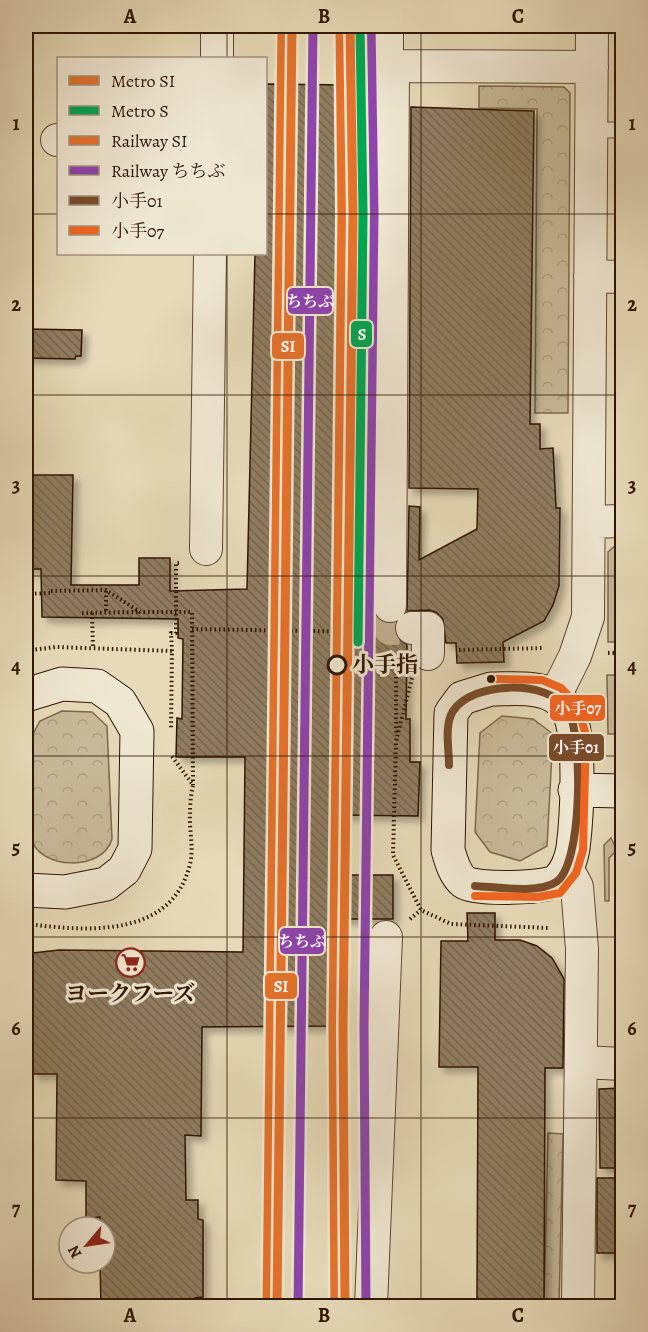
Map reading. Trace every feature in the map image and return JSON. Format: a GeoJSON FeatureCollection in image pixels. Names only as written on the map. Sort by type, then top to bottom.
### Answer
{"type":"FeatureCollection","features":[{"type":"Feature","properties":{"kind":"street"},"geometry":{"type":"LineString","coordinates":[[217,57],[218,26]]}},
{"type":"Feature","properties":{"kind":"street"},"geometry":{"type":"LineString","coordinates":[[387,26],[387,66],[592,67]]}},
{"type":"Feature","properties":{"kind":"street"},"geometry":{"type":"LineString","coordinates":[[555,696],[575,656],[588,617],[592,26]]}},
{"type":"Feature","properties":{"kind":"street"},"geometry":{"type":"LineString","coordinates":[[383,619],[393,66]]}},
{"type":"Feature","properties":{"kind":"street"},"geometry":{"type":"LineString","coordinates":[[206,549],[210,255]]}},
{"type":"Feature","properties":{"kind":"street"},"geometry":{"type":"LineString","coordinates":[[590,276],[622,276]]}},
{"type":"Feature","properties":{"kind":"street"},"geometry":{"type":"LineString","coordinates":[[590,522],[622,521]]}},
{"type":"Feature","properties":{"kind":"street"},"geometry":{"type":"LineString","coordinates":[[26,696],[62,684],[97,686],[120,702],[137,731],[135,849],[124,870],[106,884],[65,892],[26,890]]}},
{"type":"Feature","properties":{"kind":"street"},"geometry":{"type":"LineString","coordinates":[[491,689],[539,690],[555,696],[568,710],[576,736],[573,849],[567,868],[556,883],[537,887],[475,886],[464,882],[452,864],[448,850],[449,729],[452,713],[462,698],[491,689]]}},
{"type":"Feature","properties":{"kind":"street"},"geometry":{"type":"LineString","coordinates":[[575,790],[622,791]]}},
{"type":"Feature","properties":{"kind":"street"},"geometry":{"type":"LineString","coordinates":[[567,868],[578,887],[582,949],[583,1062],[578,1306]]}},
{"type":"Feature","properties":{"kind":"street"},"geometry":{"type":"LineString","coordinates":[[371,1306],[386,937]]}},
{"type":"Feature","properties":{"kind":"street"},"geometry":{"type":"LineString","coordinates":[[583,1062],[622,1064]]}},
{"type":"Feature","properties":{"kind":"lane"},"geometry":{"type":"LineString","coordinates":[[591,130],[622,130]]}},
{"type":"Feature","properties":{"kind":"path"},"geometry":{"type":"LineString","coordinates":[[171,651],[171,633],[176,633],[176,563],[206,563],[206,549]]}},
{"type":"Feature","properties":{"kind":"path"},"geometry":{"type":"LineString","coordinates":[[105,590],[106,613]]}},
{"type":"Feature","properties":{"kind":"path"},"geometry":{"type":"LineString","coordinates":[[26,594],[105,590],[140,612]]}},
{"type":"Feature","properties":{"kind":"path"},"geometry":{"type":"LineString","coordinates":[[82,613],[192,612],[193,785]]}},
{"type":"Feature","properties":{"kind":"path"},"geometry":{"type":"LineString","coordinates":[[93,613],[93,648]]}},
{"type":"Feature","properties":{"kind":"path"},"geometry":{"type":"LineString","coordinates":[[192,629],[383,619]]}},
{"type":"Feature","properties":{"kind":"path"},"geometry":{"type":"LineString","coordinates":[[396,741],[412,645]]}},
{"type":"Feature","properties":{"kind":"path"},"geometry":{"type":"LineString","coordinates":[[602,659],[604,652],[622,653]]}},
{"type":"Feature","properties":{"kind":"green space"},"geometry":{"type":"Polygon","coordinates":[[[479,86],[564,87],[570,93],[568,413],[535,413],[537,109],[479,108],[479,86]]]}},
{"type":"Feature","properties":{"kind":"green space"},"geometry":{"type":"Polygon","coordinates":[[[622,542],[622,642],[608,642],[608,552],[622,542]]]}},
{"type":"Feature","properties":{"kind":"green space"},"geometry":{"type":"Polygon","coordinates":[[[607,675],[622,675],[622,696],[619,697],[619,734],[608,734],[607,675]]]}},
{"type":"Feature","properties":{"kind":"green space"},"geometry":{"type":"Polygon","coordinates":[[[62,711],[92,712],[107,726],[112,839],[106,850],[85,862],[58,861],[46,856],[36,849],[31,838],[33,734],[40,721],[62,711]]]}},
{"type":"Feature","properties":{"kind":"green space"},"geometry":{"type":"Polygon","coordinates":[[[502,716],[533,719],[553,734],[547,846],[520,861],[490,852],[475,832],[480,733],[502,716]]]}},
{"type":"Feature","properties":{"kind":"green space"},"geometry":{"type":"Polygon","coordinates":[[[611,838],[617,850],[609,858],[609,901],[605,901],[604,845],[611,838]]]}},
{"type":"Feature","properties":{"kind":"green space"},"geometry":{"type":"Polygon","coordinates":[[[548,1133],[563,1134],[559,1306],[544,1306],[548,1133]]]}},
{"type":"Feature","properties":{"kind":"building"},"geometry":{"type":"Polygon","coordinates":[[[267,84],[348,85],[350,212],[346,251],[344,505],[373,505],[372,606],[380,621],[395,623],[396,636],[407,645],[406,719],[410,719],[410,762],[420,762],[418,816],[340,815],[339,875],[393,875],[393,919],[338,919],[337,1026],[202,1027],[201,1136],[185,1135],[186,1200],[198,1200],[198,1219],[203,1220],[203,1297],[195,1298],[195,1306],[101,1306],[100,1275],[117,1275],[117,1215],[86,1215],[86,1181],[56,1180],[57,1074],[32,1074],[33,953],[59,950],[243,952],[245,757],[176,757],[177,718],[182,719],[183,639],[178,638],[178,619],[42,617],[41,569],[27,569],[26,475],[73,475],[71,585],[139,585],[139,558],[170,558],[170,591],[247,589],[255,255],[267,255],[267,84]]]}},
{"type":"Feature","properties":{"kind":"building"},"geometry":{"type":"Polygon","coordinates":[[[411,107],[534,111],[530,424],[540,424],[540,449],[553,448],[556,508],[560,508],[559,586],[553,605],[544,621],[503,642],[504,662],[457,663],[456,643],[446,643],[443,619],[436,612],[429,610],[407,611],[409,506],[420,507],[419,560],[477,529],[478,489],[409,488],[411,107]]]}},
{"type":"Feature","properties":{"kind":"building"},"geometry":{"type":"Polygon","coordinates":[[[26,329],[82,330],[81,356],[76,356],[75,359],[26,358],[26,329]]]}},
{"type":"Feature","properties":{"kind":"building"},"geometry":{"type":"Polygon","coordinates":[[[467,913],[495,913],[495,940],[520,940],[537,946],[552,958],[564,979],[563,1068],[545,1068],[544,1306],[477,1306],[478,1067],[439,1067],[441,941],[468,941],[467,913]]]}},
{"type":"Feature","properties":{"kind":"building"},"geometry":{"type":"Polygon","coordinates":[[[622,1088],[622,1168],[600,1168],[599,1089],[622,1088]]]}},
{"type":"Feature","properties":{"kind":"building"},"geometry":{"type":"Polygon","coordinates":[[[597,1178],[622,1178],[622,1253],[597,1253],[597,1178]]]}},
{"type":"Feature","properties":{"kind":"tunnel"},"geometry":{"type":"LineString","coordinates":[[390,606],[390,629],[412,628]]}},
{"type":"Feature","properties":{"kind":"metro line","name":"SI"},"geometry":{"type":"LineString","coordinates":[[277,1306],[292,26]]}},
{"type":"Feature","properties":{"kind":"metro line","name":"SI"},"geometry":{"type":"LineString","coordinates":[[345,1306],[343,1028],[353,214],[350,26]]}},
{"type":"Feature","properties":{"kind":"metro line","name":"S"},"geometry":{"type":"LineString","coordinates":[[358,642],[363,214],[360,26]]}},
{"type":"Feature","properties":{"kind":"rail line","name":"SI"},"geometry":{"type":"LineString","coordinates":[[267,1306],[282,26]]}},
{"type":"Feature","properties":{"kind":"rail line","name":"ちちぶ"},"geometry":{"type":"LineString","coordinates":[[298,1306],[313,26]]}},
{"type":"Feature","properties":{"kind":"rail line","name":"SI"},"geometry":{"type":"LineString","coordinates":[[335,1306],[333,1028],[342,214],[340,26]]}},
{"type":"Feature","properties":{"kind":"rail line","name":"ちちぶ"},"geometry":{"type":"LineString","coordinates":[[366,1306],[364,1028],[374,214],[371,26]]}},
{"type":"Feature","properties":{"kind":"transit line","name":"小手07"},"geometry":{"type":"LineString","coordinates":[[475,896],[538,897],[560,893],[576,873],[583,850],[586,735],[577,705],[561,688],[542,680],[491,679]]}},
{"type":"Feature","properties":{"kind":"transit line","name":"小手01"},"geometry":{"type":"LineString","coordinates":[[449,765],[450,717],[463,701],[477,694],[493,689],[528,689],[558,700],[568,710],[576,745],[578,799],[576,827],[565,871],[556,882],[539,888],[475,886]]}},
{"type":"Feature","properties":{"kind":"place","name":"小手指"},"geometry":{"type":"Point","coordinates":[337,665]}},
{"type":"Feature","properties":{"kind":"place","name":"ヨークフーズ"},"geometry":{"type":"Point","coordinates":[130,962]}}]}
